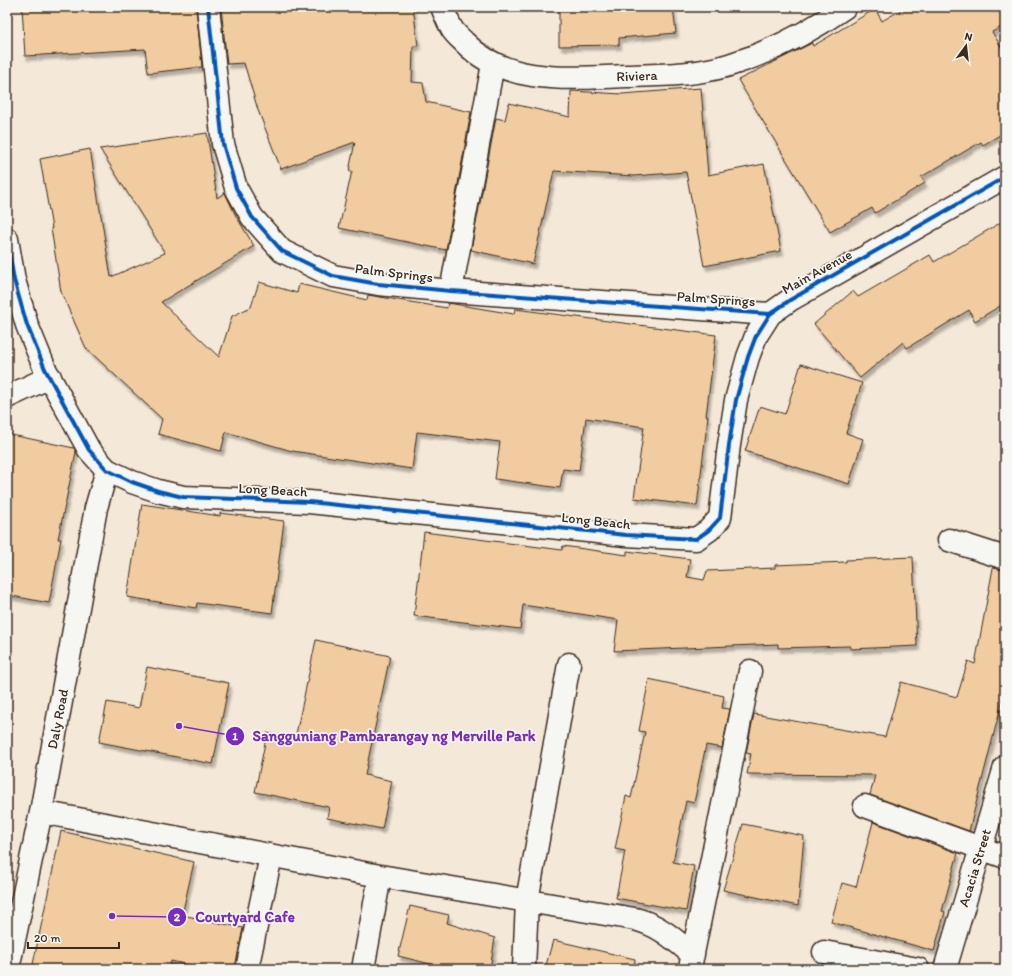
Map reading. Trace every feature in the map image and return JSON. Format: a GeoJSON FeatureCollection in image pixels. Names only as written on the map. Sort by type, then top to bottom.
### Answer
{"type":"FeatureCollection","features":[{"type":"Feature","properties":{"kind":"street","name":"Palm Springs"},"geometry":{"type":"LineString","coordinates":[[208,7],[223,144],[236,188],[252,216],[282,251],[333,276],[378,284],[451,291],[770,314]]}},
{"type":"Feature","properties":{"kind":"street","name":"Riviera"},"geometry":{"type":"LineString","coordinates":[[442,7],[452,30],[472,51],[493,64],[524,74],[558,78],[678,74],[728,65],[775,48],[846,7]]}},
{"type":"Feature","properties":{"kind":"street"},"geometry":{"type":"LineString","coordinates":[[451,291],[493,64]]}},
{"type":"Feature","properties":{"kind":"street","name":"Main Avenue"},"geometry":{"type":"LineString","coordinates":[[696,539],[710,530],[720,518],[736,400],[748,357],[756,336],[770,314],[790,300],[1005,177]]}},
{"type":"Feature","properties":{"kind":"street","name":"Long Beach"},"geometry":{"type":"LineString","coordinates":[[7,239],[14,280],[27,325],[50,377],[89,450],[107,470],[145,487],[183,496],[309,502],[626,535],[696,539]]}},
{"type":"Feature","properties":{"kind":"street"},"geometry":{"type":"LineString","coordinates":[[7,397],[50,377]]}},
{"type":"Feature","properties":{"kind":"street","name":"Daly Road"},"geometry":{"type":"LineString","coordinates":[[8,969],[41,812],[96,508],[107,470]]}},
{"type":"Feature","properties":{"kind":"street"},"geometry":{"type":"LineString","coordinates":[[949,540],[1005,558]]}},
{"type":"Feature","properties":{"kind":"street"},"geometry":{"type":"LineString","coordinates":[[524,969],[527,901],[569,664]]}},
{"type":"Feature","properties":{"kind":"street"},"geometry":{"type":"LineString","coordinates":[[691,962],[750,671]]}},
{"type":"Feature","properties":{"kind":"street","name":"Acacia Street"},"geometry":{"type":"LineString","coordinates":[[945,969],[1005,767]]}},
{"type":"Feature","properties":{"kind":"street"},"geometry":{"type":"LineString","coordinates":[[865,806],[1005,857]]}},
{"type":"Feature","properties":{"kind":"street"},"geometry":{"type":"LineString","coordinates":[[41,812],[380,876],[650,923],[666,932],[691,962]]}},
{"type":"Feature","properties":{"kind":"street"},"geometry":{"type":"LineString","coordinates":[[247,969],[271,856]]}},
{"type":"Feature","properties":{"kind":"street"},"geometry":{"type":"LineString","coordinates":[[363,969],[380,876]]}},
{"type":"Feature","properties":{"kind":"street"},"geometry":{"type":"LineString","coordinates":[[824,952],[918,969]]}},
{"type":"Feature","properties":{"kind":"building"},"geometry":{"type":"Polygon","coordinates":[[[22,7],[196,7],[202,67],[148,73],[145,49],[25,56],[22,7]]]}},
{"type":"Feature","properties":{"kind":"building"},"geometry":{"type":"Polygon","coordinates":[[[221,7],[413,7],[418,46],[413,46],[412,82],[423,83],[426,102],[471,112],[446,250],[339,228],[352,171],[349,171],[355,142],[281,169],[258,110],[244,63],[227,64],[221,7]]]}},
{"type":"Feature","properties":{"kind":"building"},"geometry":{"type":"Polygon","coordinates":[[[559,7],[673,7],[676,33],[619,38],[619,45],[559,46],[559,7]]]}},
{"type":"Feature","properties":{"kind":"building"},"geometry":{"type":"Polygon","coordinates":[[[906,7],[1005,7],[1005,25],[992,32],[1005,53],[1005,132],[983,145],[981,142],[921,177],[925,183],[875,213],[872,208],[830,232],[738,80],[812,43],[813,46],[875,9],[882,21],[906,7]]]}},
{"type":"Feature","properties":{"kind":"building"},"geometry":{"type":"Polygon","coordinates":[[[701,88],[708,175],[764,164],[781,251],[704,266],[686,172],[634,176],[554,171],[533,264],[471,250],[496,118],[505,120],[509,103],[570,117],[571,91],[622,94],[701,88]]]}},
{"type":"Feature","properties":{"kind":"building"},"geometry":{"type":"Polygon","coordinates":[[[207,133],[217,198],[225,193],[236,216],[254,246],[161,302],[219,357],[232,316],[251,307],[259,282],[297,293],[299,284],[367,300],[368,295],[447,308],[448,303],[514,314],[515,309],[716,335],[697,506],[634,498],[644,427],[586,418],[579,471],[563,469],[560,488],[495,479],[500,442],[417,432],[412,469],[292,451],[226,432],[221,451],[158,434],[162,419],[86,348],[61,292],[40,159],[90,149],[111,277],[165,253],[100,149],[207,133]]]}},
{"type":"Feature","properties":{"kind":"building"},"geometry":{"type":"Polygon","coordinates":[[[1005,220],[1005,303],[975,321],[969,310],[907,348],[903,342],[860,378],[814,324],[853,291],[858,297],[930,255],[934,262],[1005,220]]]}},
{"type":"Feature","properties":{"kind":"building"},"geometry":{"type":"Polygon","coordinates":[[[801,364],[862,383],[846,433],[863,439],[849,484],[745,451],[760,406],[785,414],[801,364]]]}},
{"type":"Feature","properties":{"kind":"building"},"geometry":{"type":"Polygon","coordinates":[[[7,434],[74,448],[76,452],[58,539],[61,539],[49,603],[7,595],[7,434]]]}},
{"type":"Feature","properties":{"kind":"building"},"geometry":{"type":"Polygon","coordinates":[[[142,504],[220,516],[220,513],[284,521],[272,613],[197,603],[196,608],[127,597],[142,504]]]}},
{"type":"Feature","properties":{"kind":"building"},"geometry":{"type":"Polygon","coordinates":[[[424,532],[562,550],[563,546],[627,555],[627,551],[690,559],[687,577],[704,580],[707,571],[775,568],[775,565],[913,557],[917,646],[850,649],[850,646],[778,648],[778,644],[614,651],[618,620],[523,605],[520,629],[414,616],[424,532]]]}},
{"type":"Feature","properties":{"kind":"building"},"geometry":{"type":"Polygon","coordinates":[[[993,568],[1005,570],[1005,690],[969,831],[870,795],[875,775],[747,774],[751,754],[746,753],[754,714],[885,737],[901,682],[957,697],[968,661],[975,664],[993,568]]]}},
{"type":"Feature","properties":{"kind":"building"},"geometry":{"type":"Polygon","coordinates":[[[316,640],[390,656],[365,775],[392,781],[382,829],[327,818],[329,807],[255,792],[267,733],[295,739],[316,640]]]}},
{"type":"Feature","properties":{"kind":"building"},"geometry":{"type":"Polygon","coordinates":[[[147,667],[229,683],[213,764],[99,742],[107,702],[139,708],[147,667]]]}},
{"type":"Feature","properties":{"kind":"building"},"geometry":{"type":"Polygon","coordinates":[[[649,679],[724,696],[722,708],[730,709],[722,748],[706,745],[694,803],[686,801],[673,862],[694,866],[686,911],[616,898],[625,851],[615,849],[626,796],[631,798],[645,732],[639,731],[649,679]]]}},
{"type":"Feature","properties":{"kind":"building"},"geometry":{"type":"Polygon","coordinates":[[[873,822],[958,853],[942,911],[945,912],[934,951],[831,922],[842,883],[856,887],[873,822]]]}},
{"type":"Feature","properties":{"kind":"building"},"geometry":{"type":"Polygon","coordinates":[[[743,824],[804,836],[798,906],[723,890],[743,824]]]}},
{"type":"Feature","properties":{"kind":"building"},"geometry":{"type":"Polygon","coordinates":[[[61,831],[194,862],[182,915],[243,928],[235,969],[207,969],[171,961],[169,969],[32,969],[61,831]]]}},
{"type":"Feature","properties":{"kind":"building"},"geometry":{"type":"Polygon","coordinates":[[[410,906],[449,915],[447,923],[495,938],[490,969],[451,969],[398,956],[410,906]]]}},
{"type":"Feature","properties":{"kind":"building"},"geometry":{"type":"Polygon","coordinates":[[[553,940],[635,959],[634,969],[545,969],[553,940]]]}},
{"type":"Feature","properties":{"kind":"cycle path"},"geometry":{"type":"LineString","coordinates":[[208,7],[223,144],[236,188],[252,217],[282,251],[333,276],[378,284],[451,291],[770,314]]}},
{"type":"Feature","properties":{"kind":"cycle path"},"geometry":{"type":"LineString","coordinates":[[7,239],[14,280],[27,325],[45,369],[89,450],[107,470],[132,482],[158,491],[183,497],[309,502],[626,535],[696,539],[709,530],[720,518],[736,400],[748,357],[756,336],[770,314],[790,300],[1005,177]]}},
{"type":"Feature","properties":{"kind":"place","name":"Sangguniang Pambarangay ng Merville Park"},"geometry":{"type":"Point","coordinates":[179,726]}},
{"type":"Feature","properties":{"kind":"place","name":"Courtyard Cafe"},"geometry":{"type":"Point","coordinates":[112,916]}}]}
